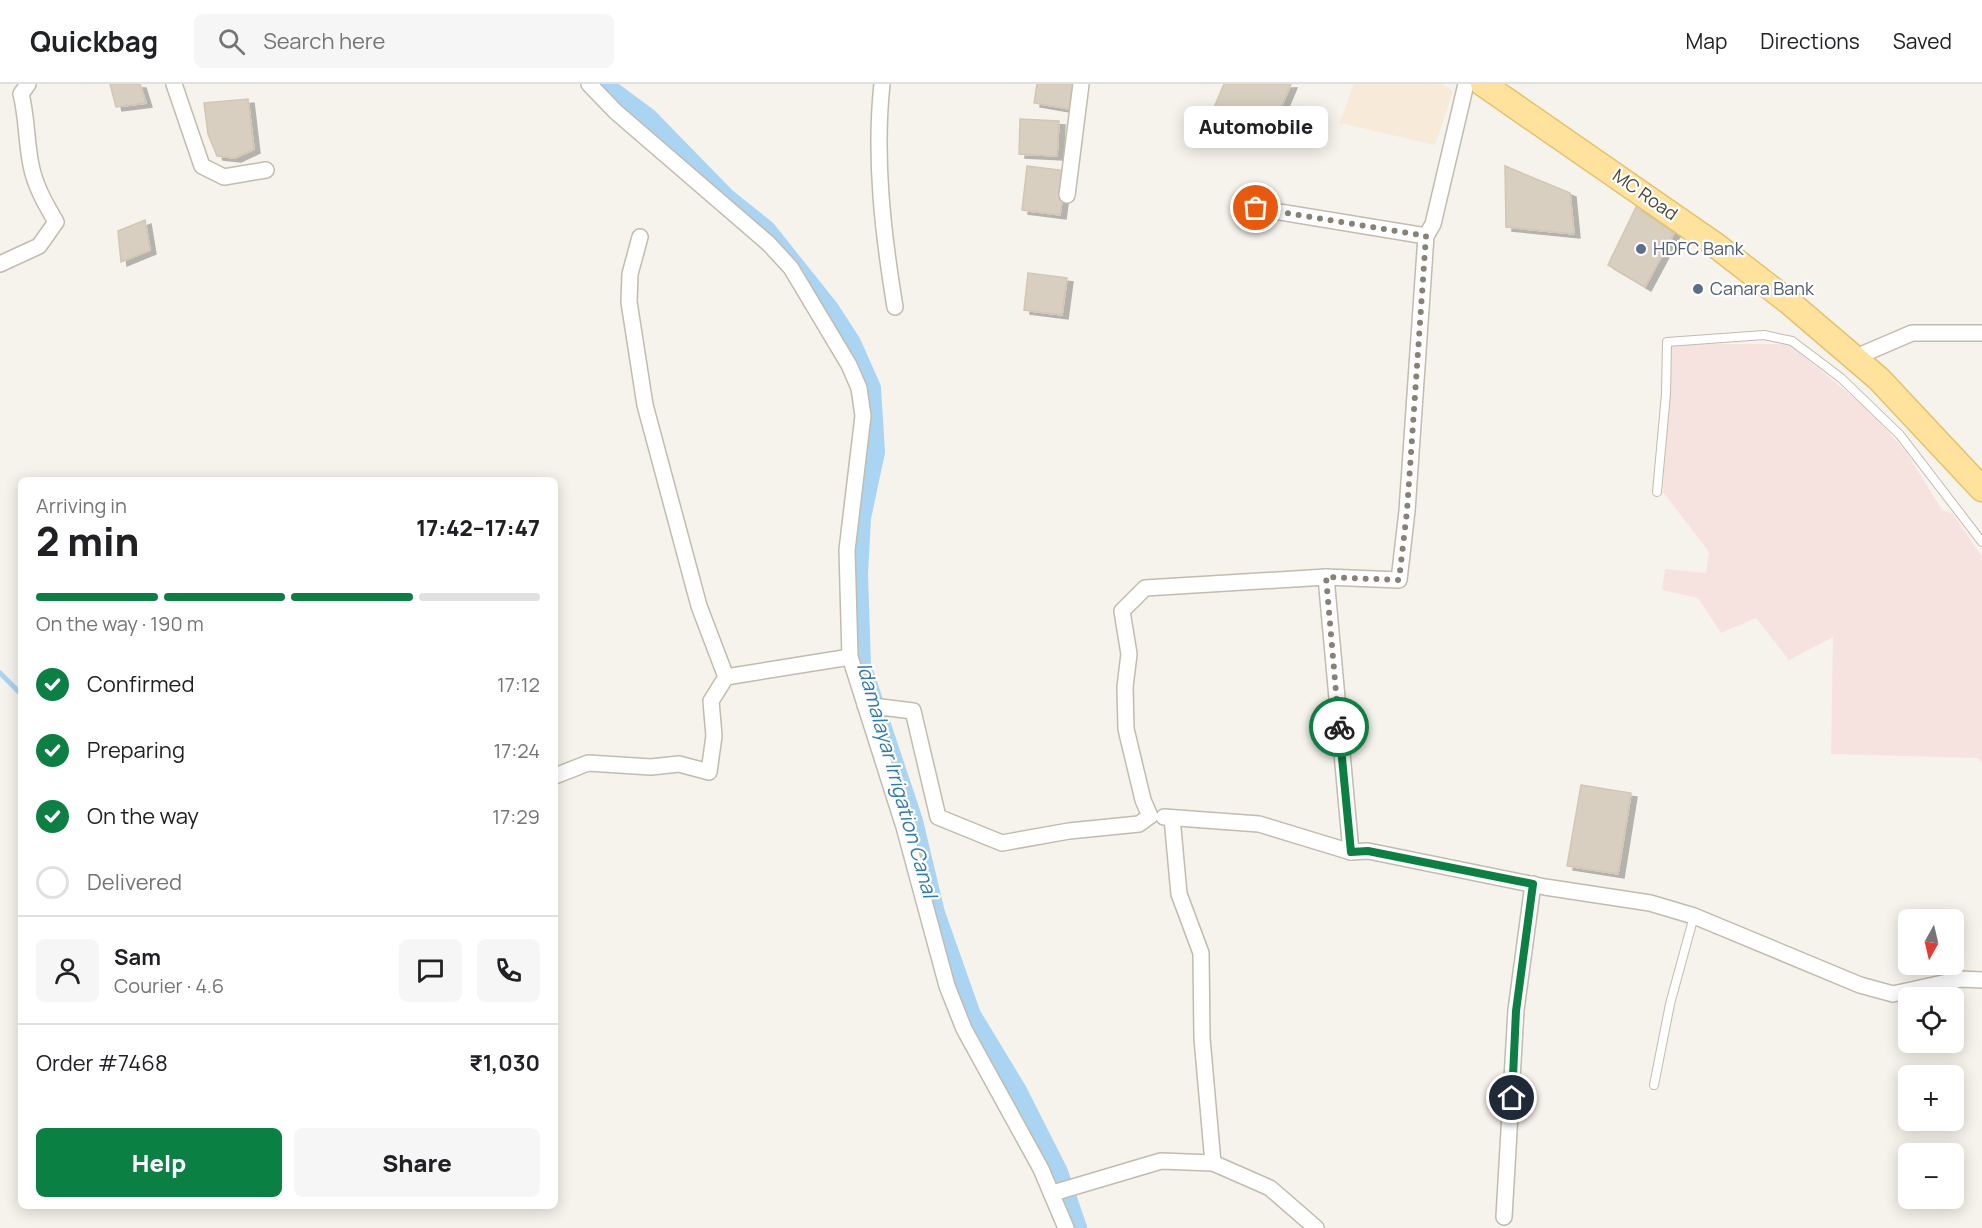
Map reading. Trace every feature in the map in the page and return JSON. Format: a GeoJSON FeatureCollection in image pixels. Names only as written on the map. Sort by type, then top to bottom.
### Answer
{"type":"FeatureCollection","features":[{"type":"Feature","properties":{"kind":"main road","name":"MC Road"},"geometry":{"type":"LineString","coordinates":[[1483,84],[1510,93],[1714,244],[1856,357],[1982,489]]}},
{"type":"Feature","properties":{"kind":"street"},"geometry":{"type":"LineString","coordinates":[[0,264],[39,246],[56,222],[38,191],[30,164],[26,112],[21,94],[28,84]]}},
{"type":"Feature","properties":{"kind":"street"},"geometry":{"type":"LineString","coordinates":[[174,84],[202,166],[224,177],[266,170]]}},
{"type":"Feature","properties":{"kind":"street"},"geometry":{"type":"LineString","coordinates":[[589,84],[616,112],[769,244],[791,268],[849,366],[859,388],[863,416],[847,549],[850,657],[903,827],[947,986],[964,1029],[1053,1193],[1066,1228]]}},
{"type":"Feature","properties":{"kind":"street"},"geometry":{"type":"LineString","coordinates":[[882,84],[879,151],[883,221],[895,307]]}},
{"type":"Feature","properties":{"kind":"street"},"geometry":{"type":"LineString","coordinates":[[1067,195],[1081,84]]}},
{"type":"Feature","properties":{"kind":"street"},"geometry":{"type":"LineString","coordinates":[[1150,816],[1143,800],[1126,729],[1125,687],[1130,654],[1122,611],[1145,588],[1326,577],[1399,580],[1407,511],[1426,236],[1433,224],[1466,84]]}},
{"type":"Feature","properties":{"kind":"street"},"geometry":{"type":"LineString","coordinates":[[1256,208],[1426,236]]}},
{"type":"Feature","properties":{"kind":"street"},"geometry":{"type":"LineString","coordinates":[[639,237],[630,274],[629,302],[645,405],[699,606],[726,677]]}},
{"type":"Feature","properties":{"kind":"street"},"geometry":{"type":"LineString","coordinates":[[1856,357],[1912,333],[1982,333]]}},
{"type":"Feature","properties":{"kind":"street"},"geometry":{"type":"LineString","coordinates":[[1326,577],[1351,852]]}},
{"type":"Feature","properties":{"kind":"street"},"geometry":{"type":"LineString","coordinates":[[558,775],[588,763],[651,767],[679,764],[709,772],[714,736],[711,701],[726,677],[850,657]]}},
{"type":"Feature","properties":{"kind":"street"},"geometry":{"type":"LineString","coordinates":[[866,705],[913,711],[938,817],[1002,843],[1069,831],[1138,824],[1150,816],[1259,824],[1351,852],[1368,851],[1533,884],[1650,903],[1694,916],[1860,985],[1893,994],[1961,979],[1982,980]]}},
{"type":"Feature","properties":{"kind":"street"},"geometry":{"type":"LineString","coordinates":[[1172,818],[1179,894],[1201,953],[1202,1038],[1213,1163]]}},
{"type":"Feature","properties":{"kind":"street"},"geometry":{"type":"LineString","coordinates":[[1504,1217],[1516,1011],[1533,884]]}},
{"type":"Feature","properties":{"kind":"street"},"geometry":{"type":"LineString","coordinates":[[1053,1193],[1161,1161],[1213,1163],[1270,1188],[1316,1228]]}},
{"type":"Feature","properties":{"kind":"lane"},"geometry":{"type":"LineString","coordinates":[[1657,492],[1666,394],[1667,342],[1764,335],[1792,341],[1841,378],[1900,435],[1982,542]]}},
{"type":"Feature","properties":{"kind":"lane"},"geometry":{"type":"LineString","coordinates":[[1654,1085],[1670,1004],[1694,916]]}},
{"type":"Feature","properties":{"kind":"shaded area"},"geometry":{"type":"Polygon","coordinates":[[[1354,84],[1442,84],[1453,91],[1435,145],[1340,123],[1354,84]]]}},
{"type":"Feature","properties":{"kind":"shaded area"},"geometry":{"type":"Polygon","coordinates":[[[1670,344],[1789,344],[1871,412],[1906,452],[1942,510],[1953,514],[1982,557],[1982,763],[1978,758],[1831,754],[1833,637],[1789,660],[1756,618],[1721,633],[1698,598],[1662,590],[1665,569],[1706,573],[1709,552],[1663,492],[1670,344]]]}},
{"type":"Feature","properties":{"kind":"building"},"geometry":{"type":"Polygon","coordinates":[[[110,84],[140,84],[146,103],[116,107],[110,84]]]}},
{"type":"Feature","properties":{"kind":"building"},"geometry":{"type":"Polygon","coordinates":[[[1037,84],[1073,84],[1069,109],[1034,103],[1037,84]]]}},
{"type":"Feature","properties":{"kind":"building"},"geometry":{"type":"Polygon","coordinates":[[[1224,84],[1291,84],[1274,124],[1211,115],[1224,84]]]}},
{"type":"Feature","properties":{"kind":"building"},"geometry":{"type":"Polygon","coordinates":[[[248,99],[254,149],[235,158],[217,156],[208,134],[204,103],[248,99]]]}},
{"type":"Feature","properties":{"kind":"building"},"geometry":{"type":"Polygon","coordinates":[[[1020,119],[1059,121],[1057,156],[1019,154],[1020,119]]]}},
{"type":"Feature","properties":{"kind":"building"},"geometry":{"type":"Polygon","coordinates":[[[1027,166],[1066,171],[1060,215],[1022,210],[1027,166]]]}},
{"type":"Feature","properties":{"kind":"building"},"geometry":{"type":"Polygon","coordinates":[[[1505,166],[1570,193],[1574,234],[1506,227],[1505,166]]]}},
{"type":"Feature","properties":{"kind":"building","name":"HDFC Bank"},"geometry":{"type":"Polygon","coordinates":[[[1636,207],[1674,233],[1645,287],[1608,265],[1636,207]]]}},
{"type":"Feature","properties":{"kind":"building"},"geometry":{"type":"Polygon","coordinates":[[[145,220],[150,250],[121,262],[118,231],[145,220]]]}},
{"type":"Feature","properties":{"kind":"building"},"geometry":{"type":"Polygon","coordinates":[[[1028,273],[1067,278],[1062,315],[1024,310],[1028,273]]]}},
{"type":"Feature","properties":{"kind":"building"},"geometry":{"type":"Polygon","coordinates":[[[1581,785],[1631,793],[1618,874],[1567,866],[1581,785]]]}},
{"type":"Feature","properties":{"kind":"waterway","name":"Idamalayar Irrigation Canal"},"geometry":{"type":"LineString","coordinates":[[602,84],[648,118],[726,198],[766,230],[829,309],[851,343],[871,388],[875,452],[861,518],[858,574],[861,665],[913,821],[935,913],[971,1015],[1017,1091],[1058,1172],[1077,1228]]}},
{"type":"Feature","properties":{"kind":"waterway"},"geometry":{"type":"LineString","coordinates":[[0,673],[18,691]]}},
{"type":"Feature","properties":{"kind":"way so far"},"geometry":{"type":"LineString","coordinates":[[1256,208],[1426,236],[1407,511],[1399,580],[1326,577],[1339,727]]}},
{"type":"Feature","properties":{"kind":"place","name":"Automobile"},"geometry":{"type":"Point","coordinates":[1256,208]}},
{"type":"Feature","properties":{"kind":"place","name":"HDFC Bank"},"geometry":{"type":"Point","coordinates":[1641,249]}},
{"type":"Feature","properties":{"kind":"place","name":"Canara Bank"},"geometry":{"type":"Point","coordinates":[1698,289]}},
{"type":"Feature","properties":{"kind":"route"},"geometry":{"type":"LineString","coordinates":[[1339,727],[1351,852],[1368,851],[1533,884],[1516,1011],[1512,1098]]}}]}
